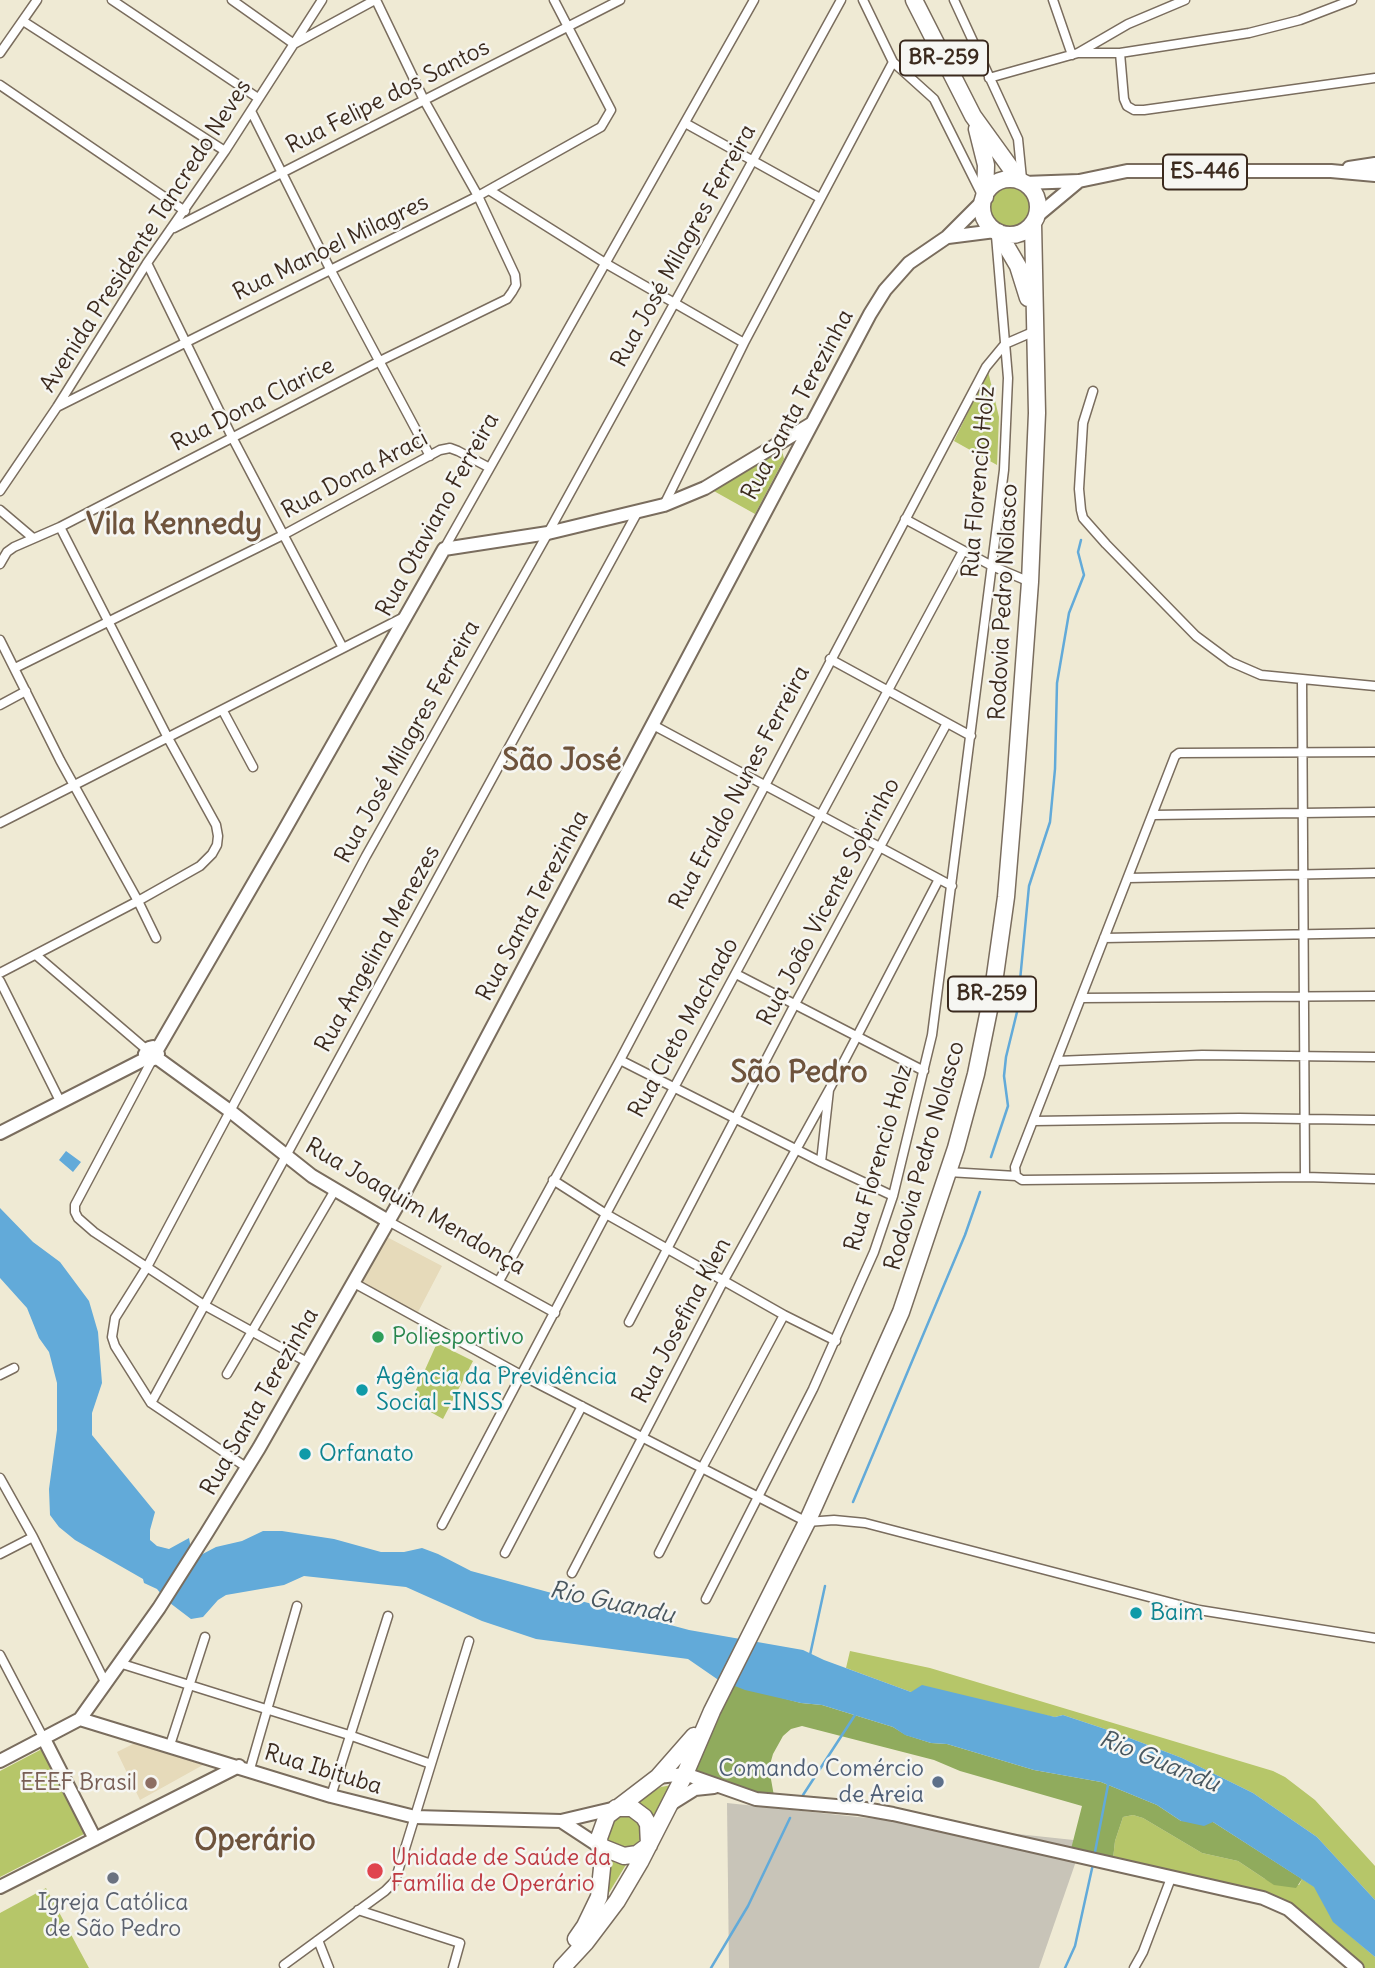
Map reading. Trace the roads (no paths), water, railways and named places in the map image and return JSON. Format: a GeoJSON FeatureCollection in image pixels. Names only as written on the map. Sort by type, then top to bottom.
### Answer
{"type":"FeatureCollection","features":[{"type":"Feature","properties":{"kind":"highway","name":"BR-259"},"geometry":{"type":"LineString","coordinates":[[914,0],[973,116],[1022,182]]}},
{"type":"Feature","properties":{"kind":"highway","name":"BR-259"},"geometry":{"type":"LineString","coordinates":[[973,116],[986,165],[984,199]]}},
{"type":"Feature","properties":{"kind":"highway"},"geometry":{"type":"LineString","coordinates":[[1003,180],[1022,182],[1036,197],[1038,206],[1035,220],[1021,233],[1006,235],[997,231],[985,217],[984,199],[995,184],[1003,180]]}},
{"type":"Feature","properties":{"kind":"highway","name":"Rodovia Pedro Nolasco"},"geometry":{"type":"LineString","coordinates":[[562,1968],[617,1901],[649,1845],[685,1774],[713,1708],[807,1522],[901,1312],[948,1172],[976,1074],[993,989],[1006,897],[1030,582],[1037,413],[1035,220]]}},
{"type":"Feature","properties":{"kind":"highway","name":"Rodovia Pedro Nolasco"},"geometry":{"type":"LineString","coordinates":[[997,231],[1018,266],[1034,326]]}},
{"type":"Feature","properties":{"kind":"highway","name":"Rodovia Pedro Nolasco"},"geometry":{"type":"LineString","coordinates":[[616,1808],[659,1777],[684,1750],[713,1708]]}},
{"type":"Feature","properties":{"kind":"highway"},"geometry":{"type":"LineString","coordinates":[[554,1968],[585,1926],[599,1898],[602,1868],[599,1846],[602,1824],[616,1808],[632,1808],[644,1817],[648,1824],[649,1845],[637,1854],[624,1856],[599,1846]]}},
{"type":"Feature","properties":{"kind":"street"},"geometry":{"type":"LineString","coordinates":[[0,53],[37,0]]}},
{"type":"Feature","properties":{"kind":"street"},"geometry":{"type":"LineString","coordinates":[[112,0],[258,98]]}},
{"type":"Feature","properties":{"kind":"street","name":"Avenida Presidente Tancredo Neves"},"geometry":{"type":"LineString","coordinates":[[0,491],[57,407],[147,263],[225,151],[322,0]]}},
{"type":"Feature","properties":{"kind":"street"},"geometry":{"type":"LineString","coordinates":[[238,2],[295,44],[375,0],[425,100],[478,196]]}},
{"type":"Feature","properties":{"kind":"street"},"geometry":{"type":"LineString","coordinates":[[554,0],[568,26]]}},
{"type":"Feature","properties":{"kind":"street","name":"Rua Felipe dos Santos"},"geometry":{"type":"LineString","coordinates":[[173,229],[620,0]]}},
{"type":"Feature","properties":{"kind":"street","name":"Rua Otaviano Ferreira"},"geometry":{"type":"LineString","coordinates":[[147,1267],[86,1226],[75,1212],[75,1205],[152,1055],[281,836],[754,0]]}},
{"type":"Feature","properties":{"kind":"street","name":"Rua José Milagres Ferreira"},"geometry":{"type":"LineString","coordinates":[[246,1467],[151,1403],[119,1355],[112,1337],[115,1318],[147,1267],[366,856],[548,533],[841,0]]}},
{"type":"Feature","properties":{"kind":"street"},"geometry":{"type":"LineString","coordinates":[[863,0],[893,62],[934,99],[984,199]]}},
{"type":"Feature","properties":{"kind":"street"},"geometry":{"type":"LineString","coordinates":[[954,0],[1018,139],[1022,182]]}},
{"type":"Feature","properties":{"kind":"street"},"geometry":{"type":"LineString","coordinates":[[1053,0],[1075,54]]}},
{"type":"Feature","properties":{"kind":"street"},"geometry":{"type":"LineString","coordinates":[[989,78],[1075,54],[1128,24],[1185,0]]}},
{"type":"Feature","properties":{"kind":"street"},"geometry":{"type":"LineString","coordinates":[[1075,54],[1120,53],[1273,29],[1352,0]]}},
{"type":"Feature","properties":{"kind":"street"},"geometry":{"type":"LineString","coordinates":[[23,21],[225,151]]}},
{"type":"Feature","properties":{"kind":"street","name":"Rua Manoel Milagres"},"geometry":{"type":"LineString","coordinates":[[57,407],[478,196],[601,127],[611,110],[568,26]]}},
{"type":"Feature","properties":{"kind":"street"},"geometry":{"type":"LineString","coordinates":[[949,68],[977,52]]}},
{"type":"Feature","properties":{"kind":"street"},"geometry":{"type":"LineString","coordinates":[[1120,53],[1124,99],[1127,106],[1134,110],[1375,78]]}},
{"type":"Feature","properties":{"kind":"street"},"geometry":{"type":"LineString","coordinates":[[664,505],[744,343],[893,62]]}},
{"type":"Feature","properties":{"kind":"street"},"geometry":{"type":"LineString","coordinates":[[0,85],[185,211]]}},
{"type":"Feature","properties":{"kind":"street"},"geometry":{"type":"LineString","coordinates":[[251,111],[330,269],[430,456]]}},
{"type":"Feature","properties":{"kind":"street"},"geometry":{"type":"LineString","coordinates":[[685,122],[820,198]]}},
{"type":"Feature","properties":{"kind":"street","name":"ES-446"},"geometry":{"type":"LineString","coordinates":[[1331,172],[1375,164]]}},
{"type":"Feature","properties":{"kind":"street","name":"ES-446"},"geometry":{"type":"LineString","coordinates":[[1022,182],[1079,181],[1127,171],[1331,172],[1375,175]]}},
{"type":"Feature","properties":{"kind":"street","name":"ES-446"},"geometry":{"type":"LineString","coordinates":[[1035,220],[1079,181]]}},
{"type":"Feature","properties":{"kind":"street"},"geometry":{"type":"LineString","coordinates":[[489,190],[605,263],[744,343]]}},
{"type":"Feature","properties":{"kind":"street","name":"Rua Dona Clarice"},"geometry":{"type":"LineString","coordinates":[[0,564],[7,552],[14,547],[60,527],[380,361],[507,299],[516,285],[515,275],[478,196]]}},
{"type":"Feature","properties":{"kind":"street","name":"Rua Santa Terezinha"},"geometry":{"type":"LineString","coordinates":[[80,1719],[159,1608],[206,1534],[354,1283],[856,340],[886,290],[909,263],[947,237],[984,199]]}},
{"type":"Feature","properties":{"kind":"street"},"geometry":{"type":"LineString","coordinates":[[947,237],[997,231]]}},
{"type":"Feature","properties":{"kind":"street","name":"Rua Florencio Holz"},"geometry":{"type":"LineString","coordinates":[[706,1599],[813,1390],[874,1252],[892,1196],[932,1034],[1006,445],[1008,378],[997,231]]}},
{"type":"Feature","properties":{"kind":"street"},"geometry":{"type":"LineString","coordinates":[[147,263],[232,437],[343,648]]}},
{"type":"Feature","properties":{"kind":"street","name":"Rua Eraldo Nunes Ferreira"},"geometry":{"type":"LineString","coordinates":[[499,1281],[620,1059],[986,368],[1005,344],[1034,326]]}},
{"type":"Feature","properties":{"kind":"street"},"geometry":{"type":"LineString","coordinates":[[1093,391],[1083,423],[1079,489],[1083,518],[1196,636],[1231,662],[1261,675],[1375,686]]}},
{"type":"Feature","properties":{"kind":"street"},"geometry":{"type":"LineString","coordinates":[[443,549],[548,533],[664,505],[705,488],[811,423]]}},
{"type":"Feature","properties":{"kind":"street"},"geometry":{"type":"LineString","coordinates":[[784,441],[795,457]]}},
{"type":"Feature","properties":{"kind":"street","name":"Rua Dona Araci"},"geometry":{"type":"LineString","coordinates":[[15,668],[285,534],[430,456],[450,448],[488,467]]}},
{"type":"Feature","properties":{"kind":"street"},"geometry":{"type":"LineString","coordinates":[[0,510],[33,538]]}},
{"type":"Feature","properties":{"kind":"street","name":"Rua Angelina Menezes"},"geometry":{"type":"LineString","coordinates":[[151,1403],[638,513]]}},
{"type":"Feature","properties":{"kind":"street"},"geometry":{"type":"LineString","coordinates":[[905,519],[992,566],[1030,582]]}},
{"type":"Feature","properties":{"kind":"street"},"geometry":{"type":"LineString","coordinates":[[0,972],[200,866],[217,845],[216,825],[108,624],[60,527]]}},
{"type":"Feature","properties":{"kind":"street","name":"Rua Cleto Machado"},"geometry":{"type":"LineString","coordinates":[[442,1525],[963,551]]}},
{"type":"Feature","properties":{"kind":"street"},"geometry":{"type":"LineString","coordinates":[[0,823],[404,617]]}},
{"type":"Feature","properties":{"kind":"street"},"geometry":{"type":"LineString","coordinates":[[0,640],[74,786],[156,938]]}},
{"type":"Feature","properties":{"kind":"street"},"geometry":{"type":"LineString","coordinates":[[830,659],[971,736]]}},
{"type":"Feature","properties":{"kind":"street"},"geometry":{"type":"LineString","coordinates":[[1302,679],[1305,1177]]}},
{"type":"Feature","properties":{"kind":"street"},"geometry":{"type":"LineString","coordinates":[[0,705],[26,691]]}},
{"type":"Feature","properties":{"kind":"street"},"geometry":{"type":"LineString","coordinates":[[223,711],[253,767]]}},
{"type":"Feature","properties":{"kind":"street","name":"Rua João Vicente Sobrinho"},"geometry":{"type":"LineString","coordinates":[[629,1322],[795,1004],[947,723]]}},
{"type":"Feature","properties":{"kind":"street"},"geometry":{"type":"LineString","coordinates":[[653,725],[952,886]]}},
{"type":"Feature","properties":{"kind":"street"},"geometry":{"type":"LineString","coordinates":[[1016,1176],[1015,1167],[1153,815],[1170,764],[1178,753],[1375,752]]}},
{"type":"Feature","properties":{"kind":"street"},"geometry":{"type":"LineString","coordinates":[[1153,815],[1375,812]]}},
{"type":"Feature","properties":{"kind":"street"},"geometry":{"type":"LineString","coordinates":[[1128,878],[1375,873]]}},
{"type":"Feature","properties":{"kind":"street","name":"Rua Josefina Klen"},"geometry":{"type":"LineString","coordinates":[[572,1573],[724,1280],[797,1150],[939,878]]}},
{"type":"Feature","properties":{"kind":"street"},"geometry":{"type":"LineString","coordinates":[[1104,938],[1375,933]]}},
{"type":"Feature","properties":{"kind":"street","name":"Rua Joaquim Mendonça"},"geometry":{"type":"LineString","coordinates":[[36,955],[152,1055],[335,1190],[555,1313]]}},
{"type":"Feature","properties":{"kind":"street"},"geometry":{"type":"LineString","coordinates":[[736,974],[924,1071]]}},
{"type":"Feature","properties":{"kind":"street"},"geometry":{"type":"LineString","coordinates":[[0,981],[60,1101]]}},
{"type":"Feature","properties":{"kind":"street"},"geometry":{"type":"LineString","coordinates":[[1081,998],[1375,996]]}},
{"type":"Feature","properties":{"kind":"street"},"geometry":{"type":"LineString","coordinates":[[0,1133],[152,1055]]}},
{"type":"Feature","properties":{"kind":"street"},"geometry":{"type":"LineString","coordinates":[[1057,1061],[1160,1056],[1375,1057]]}},
{"type":"Feature","properties":{"kind":"street"},"geometry":{"type":"LineString","coordinates":[[620,1059],[892,1196]]}},
{"type":"Feature","properties":{"kind":"street"},"geometry":{"type":"LineString","coordinates":[[821,1162],[829,1090]]}},
{"type":"Feature","properties":{"kind":"street"},"geometry":{"type":"LineString","coordinates":[[1034,1121],[1375,1120]]}},
{"type":"Feature","properties":{"kind":"street"},"geometry":{"type":"LineString","coordinates":[[948,1172],[1016,1176],[1022,1180],[1305,1177],[1375,1179]]}},
{"type":"Feature","properties":{"kind":"street"},"geometry":{"type":"LineString","coordinates":[[553,1180],[606,1214],[836,1341]]}},
{"type":"Feature","properties":{"kind":"street"},"geometry":{"type":"LineString","coordinates":[[227,1374],[335,1190]]}},
{"type":"Feature","properties":{"kind":"street"},"geometry":{"type":"LineString","coordinates":[[147,1267],[204,1305],[307,1362]]}},
{"type":"Feature","properties":{"kind":"street"},"geometry":{"type":"LineString","coordinates":[[354,1283],[521,1375],[807,1522],[834,1520],[865,1523],[1199,1610],[1375,1638]]}},
{"type":"Feature","properties":{"kind":"street"},"geometry":{"type":"LineString","coordinates":[[659,1553],[785,1315]]}},
{"type":"Feature","properties":{"kind":"street"},"geometry":{"type":"LineString","coordinates":[[0,1375],[14,1368]]}},
{"type":"Feature","properties":{"kind":"street"},"geometry":{"type":"LineString","coordinates":[[505,1553],[582,1406]]}},
{"type":"Feature","properties":{"kind":"street"},"geometry":{"type":"LineString","coordinates":[[0,1478],[33,1537],[105,1682]]}},
{"type":"Feature","properties":{"kind":"street"},"geometry":{"type":"LineString","coordinates":[[0,1554],[33,1537]]}},
{"type":"Feature","properties":{"kind":"street"},"geometry":{"type":"LineString","coordinates":[[0,1887],[245,1768],[268,1710],[298,1606]]}},
{"type":"Feature","properties":{"kind":"street"},"geometry":{"type":"LineString","coordinates":[[331,1796],[388,1616]]}},
{"type":"Feature","properties":{"kind":"street"},"geometry":{"type":"LineString","coordinates":[[170,1745],[205,1637]]}},
{"type":"Feature","properties":{"kind":"street"},"geometry":{"type":"LineString","coordinates":[[284,1965],[395,1881],[469,1641]]}},
{"type":"Feature","properties":{"kind":"street"},"geometry":{"type":"LineString","coordinates":[[0,1655],[95,1839]]}},
{"type":"Feature","properties":{"kind":"street"},"geometry":{"type":"LineString","coordinates":[[119,1663],[349,1735],[431,1764]]}},
{"type":"Feature","properties":{"kind":"street"},"geometry":{"type":"LineString","coordinates":[[0,1761],[80,1719]]}},
{"type":"Feature","properties":{"kind":"street","name":"Rua Ibituba"},"geometry":{"type":"LineString","coordinates":[[80,1719],[331,1796],[415,1817],[561,1821],[616,1808]]}},
{"type":"Feature","properties":{"kind":"street"},"geometry":{"type":"LineString","coordinates":[[659,1777],[685,1774],[744,1796],[766,1801],[859,1808],[893,1814],[1252,1895],[1278,1903],[1357,1968]]}},
{"type":"Feature","properties":{"kind":"street"},"geometry":{"type":"LineString","coordinates":[[670,1804],[695,1788],[724,1787]]}},
{"type":"Feature","properties":{"kind":"street"},"geometry":{"type":"LineString","coordinates":[[561,1821],[599,1846]]}},
{"type":"Feature","properties":{"kind":"street"},"geometry":{"type":"LineString","coordinates":[[1134,1968],[1143,1952],[1171,1878]]}},
{"type":"Feature","properties":{"kind":"street"},"geometry":{"type":"LineString","coordinates":[[358,1910],[460,1943],[453,1968]]}},
{"type":"Feature","properties":{"kind":"street"},"geometry":{"type":"LineString","coordinates":[[318,1940],[329,1968]]}},
{"type":"Feature","properties":{"kind":"water"},"geometry":{"type":"Polygon","coordinates":[[[66,1151],[81,1162],[73,1172],[59,1160],[66,1151]]]}},
{"type":"Feature","properties":{"kind":"water","name":"Rio Guandu"},"geometry":{"type":"Polygon","coordinates":[[[0,1208],[33,1242],[60,1262],[89,1301],[98,1332],[102,1383],[92,1413],[92,1435],[155,1512],[150,1540],[157,1546],[169,1549],[189,1538],[193,1559],[216,1547],[242,1541],[263,1531],[282,1531],[334,1539],[381,1552],[404,1552],[422,1548],[471,1571],[689,1630],[803,1650],[911,1692],[922,1685],[1055,1717],[1063,1715],[1111,1731],[1182,1758],[1253,1793],[1317,1837],[1375,1900],[1375,1957],[1333,1922],[1314,1887],[1213,1822],[1204,1826],[1181,1821],[1157,1805],[1101,1782],[1034,1770],[947,1744],[931,1743],[905,1735],[893,1727],[822,1705],[745,1690],[717,1679],[688,1659],[536,1639],[482,1621],[406,1587],[304,1576],[284,1585],[226,1595],[203,1617],[191,1619],[166,1600],[157,1589],[144,1583],[143,1579],[75,1540],[59,1527],[50,1515],[49,1489],[57,1430],[57,1383],[49,1352],[39,1338],[27,1308],[0,1278],[0,1208]]]}},
{"type":"Feature","properties":{"kind":"waterway"},"geometry":{"type":"LineString","coordinates":[[991,1157],[1008,1106],[1004,1076],[1017,1012],[1029,886],[1050,822],[1055,769],[1057,683],[1069,613],[1084,575],[1078,552],[1081,540]]}},
{"type":"Feature","properties":{"kind":"waterway"},"geometry":{"type":"LineString","coordinates":[[853,1502],[965,1235],[980,1192]]}},
{"type":"Feature","properties":{"kind":"waterway"},"geometry":{"type":"LineString","coordinates":[[810,1655],[825,1586]]}},
{"type":"Feature","properties":{"kind":"waterway"},"geometry":{"type":"LineString","coordinates":[[803,1795],[857,1712]]}},
{"type":"Feature","properties":{"kind":"waterway"},"geometry":{"type":"LineString","coordinates":[[1094,1857],[1108,1785]]}},
{"type":"Feature","properties":{"kind":"waterway"},"geometry":{"type":"LineString","coordinates":[[711,1968],[748,1906],[790,1818]]}},
{"type":"Feature","properties":{"kind":"waterway"},"geometry":{"type":"LineString","coordinates":[[1065,1968],[1075,1946],[1093,1864]]}},
{"type":"Feature","properties":{"kind":"place","name":"Poliesportivo"},"geometry":{"type":"Point","coordinates":[378,1337]}},
{"type":"Feature","properties":{"kind":"place","name":"Agência da Previdência Social -INSS"},"geometry":{"type":"Point","coordinates":[362,1390]}},
{"type":"Feature","properties":{"kind":"place","name":"Orfanato"},"geometry":{"type":"Point","coordinates":[305,1454]}},
{"type":"Feature","properties":{"kind":"place","name":"Baim"},"geometry":{"type":"Point","coordinates":[1136,1613]}},
{"type":"Feature","properties":{"kind":"place","name":"Comando Comércio de Areia"},"geometry":{"type":"Point","coordinates":[938,1782]}},
{"type":"Feature","properties":{"kind":"place","name":"EEEF Brasil"},"geometry":{"type":"Point","coordinates":[151,1783]}},
{"type":"Feature","properties":{"kind":"place","name":"Unidade de Saúde da Família de Operário"},"geometry":{"type":"Point","coordinates":[375,1871]}},
{"type":"Feature","properties":{"kind":"place","name":"Igreja Católica de São Pedro"},"geometry":{"type":"Point","coordinates":[113,1878]}},
{"type":"Feature","properties":{"kind":"district","name":"Vila Kennedy"},"geometry":{"type":"Point","coordinates":[174,525]}},
{"type":"Feature","properties":{"kind":"district","name":"São José"},"geometry":{"type":"Point","coordinates":[562,761]}},
{"type":"Feature","properties":{"kind":"district","name":"São Pedro"},"geometry":{"type":"Point","coordinates":[799,1073]}},
{"type":"Feature","properties":{"kind":"district","name":"Operário"},"geometry":{"type":"Point","coordinates":[255,1841]}}]}
